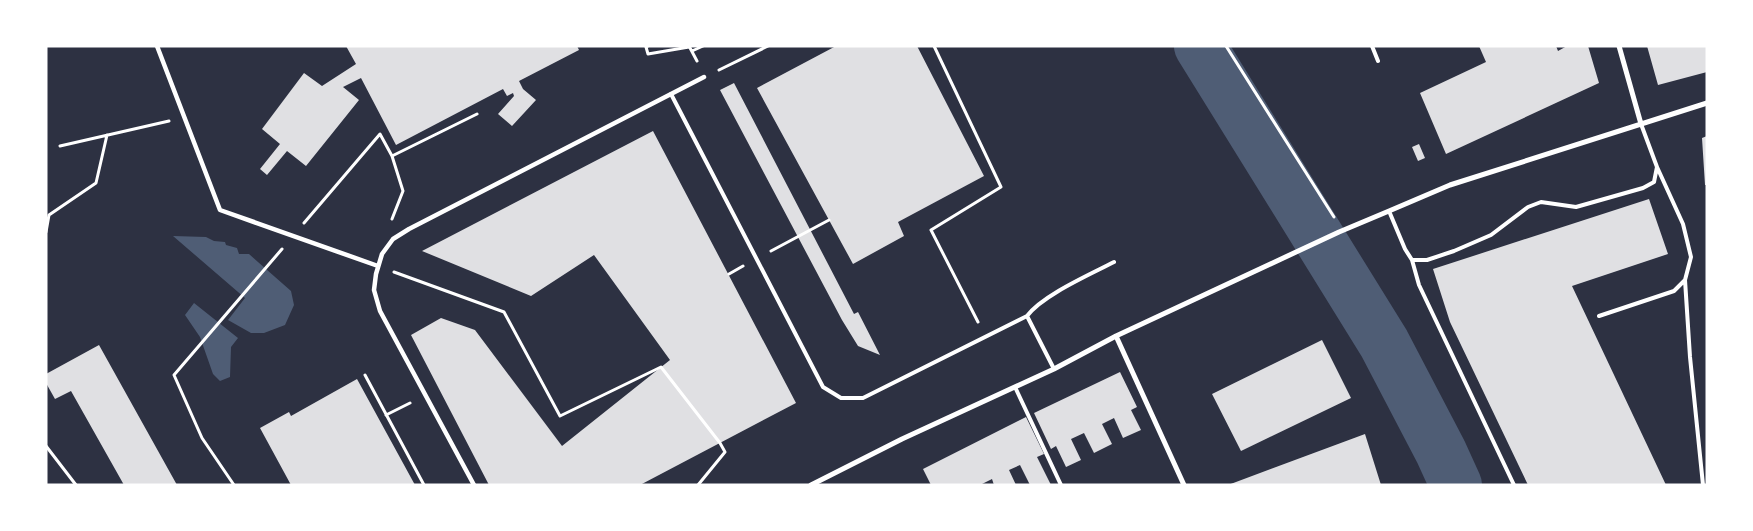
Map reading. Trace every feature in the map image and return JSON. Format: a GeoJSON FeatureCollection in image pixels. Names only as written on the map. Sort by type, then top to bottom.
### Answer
{"type":"FeatureCollection","features":[{"type":"Feature","properties":{"kind":"street"},"geometry":{"type":"LineString","coordinates":[[156,46],[220,210],[378,266]]}},
{"type":"Feature","properties":{"kind":"street"},"geometry":{"type":"LineString","coordinates":[[1619,46],[1641,124]]}},
{"type":"Feature","properties":{"kind":"street"},"geometry":{"type":"LineString","coordinates":[[474,485],[380,311],[374,290],[382,254],[393,239],[704,77]]}},
{"type":"Feature","properties":{"kind":"street"},"geometry":{"type":"LineString","coordinates":[[810,485],[822,482],[902,439],[1054,369],[1116,336],[1340,231],[1450,185],[1707,103]]}},
{"type":"Feature","properties":{"kind":"street"},"geometry":{"type":"LineString","coordinates":[[1116,336],[1184,485]]}},
{"type":"Feature","properties":{"kind":"lane"},"geometry":{"type":"LineString","coordinates":[[1372,46],[1378,61]]}},
{"type":"Feature","properties":{"kind":"lane"},"geometry":{"type":"LineString","coordinates":[[671,94],[823,387],[841,398],[864,398],[1027,316],[1033,308],[1060,291],[1114,262]]}},
{"type":"Feature","properties":{"kind":"lane"},"geometry":{"type":"LineString","coordinates":[[1641,124],[1683,224],[1691,257],[1685,280],[1690,357],[1703,485]]}},
{"type":"Feature","properties":{"kind":"lane"},"geometry":{"type":"LineString","coordinates":[[1412,260],[1427,260],[1492,235],[1528,207],[1541,202],[1576,207],[1643,188],[1654,182],[1658,167]]}},
{"type":"Feature","properties":{"kind":"lane"},"geometry":{"type":"LineString","coordinates":[[1389,211],[1404,249],[1412,260],[1419,285],[1514,485]]}},
{"type":"Feature","properties":{"kind":"lane"},"geometry":{"type":"LineString","coordinates":[[1598,316],[1674,291],[1685,280]]}},
{"type":"Feature","properties":{"kind":"lane"},"geometry":{"type":"LineString","coordinates":[[1027,316],[1054,369]]}},
{"type":"Feature","properties":{"kind":"lane"},"geometry":{"type":"LineString","coordinates":[[1015,387],[1061,485]]}},
{"type":"Feature","properties":{"kind":"path"},"geometry":{"type":"LineString","coordinates":[[648,46],[646,47],[648,54],[689,46]]}},
{"type":"Feature","properties":{"kind":"path"},"geometry":{"type":"LineString","coordinates":[[692,51],[703,46]]}},
{"type":"Feature","properties":{"kind":"path"},"geometry":{"type":"LineString","coordinates":[[704,77],[768,46]]}},
{"type":"Feature","properties":{"kind":"path"},"geometry":{"type":"LineString","coordinates":[[934,46],[1001,187],[931,230],[982,329]]}},
{"type":"Feature","properties":{"kind":"path"},"geometry":{"type":"LineString","coordinates":[[1226,46],[1340,231]]}},
{"type":"Feature","properties":{"kind":"path"},"geometry":{"type":"LineString","coordinates":[[392,156],[477,114]]}},
{"type":"Feature","properties":{"kind":"path"},"geometry":{"type":"LineString","coordinates":[[60,146],[183,117]]}},
{"type":"Feature","properties":{"kind":"path"},"geometry":{"type":"LineString","coordinates":[[293,236],[380,134],[392,156],[403,191],[392,220],[399,236]]}},
{"type":"Feature","properties":{"kind":"path"},"geometry":{"type":"LineString","coordinates":[[46,232],[49,215],[96,183],[107,135]]}},
{"type":"Feature","properties":{"kind":"path"},"geometry":{"type":"LineString","coordinates":[[770,252],[829,220]]}},
{"type":"Feature","properties":{"kind":"path"},"geometry":{"type":"LineString","coordinates":[[234,485],[202,438],[174,374],[268,264]]}},
{"type":"Feature","properties":{"kind":"path"},"geometry":{"type":"LineString","coordinates":[[728,274],[745,265]]}},
{"type":"Feature","properties":{"kind":"path"},"geometry":{"type":"LineString","coordinates":[[378,266],[504,312],[560,416],[661,367],[725,452],[698,485]]}},
{"type":"Feature","properties":{"kind":"path"},"geometry":{"type":"LineString","coordinates":[[365,375],[424,485]]}},
{"type":"Feature","properties":{"kind":"path"},"geometry":{"type":"LineString","coordinates":[[386,415],[426,395]]}},
{"type":"Feature","properties":{"kind":"path"},"geometry":{"type":"LineString","coordinates":[[46,446],[76,485]]}},
{"type":"Feature","properties":{"kind":"water"},"geometry":{"type":"Polygon","coordinates":[[[173,236],[206,237],[214,241],[225,242],[226,245],[237,248],[239,254],[249,254],[291,291],[294,305],[285,325],[264,333],[251,333],[228,320],[245,298],[173,236]]]}},
{"type":"Feature","properties":{"kind":"water"},"geometry":{"type":"Polygon","coordinates":[[[194,303],[238,338],[231,347],[230,377],[220,381],[213,374],[200,337],[185,315],[194,303]]]}},
{"type":"Feature","properties":{"kind":"building"},"geometry":{"type":"Polygon","coordinates":[[[346,46],[577,46],[579,50],[519,81],[523,89],[536,100],[512,126],[498,114],[514,96],[513,93],[507,96],[503,89],[396,145],[361,78],[343,87],[359,100],[306,166],[287,151],[267,175],[260,169],[280,144],[262,129],[304,73],[322,86],[356,64],[346,46]]]}},
{"type":"Feature","properties":{"kind":"building"},"geometry":{"type":"Polygon","coordinates":[[[836,46],[917,46],[984,176],[898,222],[904,236],[853,264],[757,88],[836,46]]]}},
{"type":"Feature","properties":{"kind":"building"},"geometry":{"type":"Polygon","coordinates":[[[1479,46],[1556,46],[1558,51],[1567,46],[1588,46],[1599,83],[1446,154],[1420,93],[1486,62],[1479,46]]]}},
{"type":"Feature","properties":{"kind":"building"},"geometry":{"type":"Polygon","coordinates":[[[1647,46],[1707,46],[1707,72],[1658,85],[1647,46]]]}},
{"type":"Feature","properties":{"kind":"building"},"geometry":{"type":"Polygon","coordinates":[[[734,83],[854,314],[858,312],[880,355],[858,346],[842,320],[720,90],[734,83]]]}},
{"type":"Feature","properties":{"kind":"building"},"geometry":{"type":"Polygon","coordinates":[[[653,131],[796,403],[640,485],[489,485],[411,335],[441,318],[475,330],[562,446],[670,360],[594,255],[531,296],[422,251],[653,131]]]}},
{"type":"Feature","properties":{"kind":"building"},"geometry":{"type":"Polygon","coordinates":[[[1707,136],[1707,185],[1705,185],[1702,138],[1707,136]]]}},
{"type":"Feature","properties":{"kind":"building"},"geometry":{"type":"Polygon","coordinates":[[[1419,144],[1425,158],[1418,161],[1412,147],[1419,144]]]}},
{"type":"Feature","properties":{"kind":"building"},"geometry":{"type":"Polygon","coordinates":[[[1649,199],[1668,254],[1572,286],[1666,485],[1528,485],[1450,322],[1433,269],[1649,199]]]}},
{"type":"Feature","properties":{"kind":"building"},"geometry":{"type":"Polygon","coordinates":[[[1322,340],[1351,398],[1241,451],[1212,394],[1322,340]]]}},
{"type":"Feature","properties":{"kind":"building"},"geometry":{"type":"Polygon","coordinates":[[[99,345],[177,485],[124,485],[71,391],[55,399],[46,383],[46,374],[99,345]]]}},
{"type":"Feature","properties":{"kind":"building"},"geometry":{"type":"Polygon","coordinates":[[[1120,372],[1137,407],[1131,410],[1141,430],[1123,438],[1114,418],[1102,424],[1112,444],[1094,453],[1084,433],[1071,439],[1081,460],[1066,467],[1056,446],[1051,449],[1034,413],[1120,372]]]}},
{"type":"Feature","properties":{"kind":"building"},"geometry":{"type":"Polygon","coordinates":[[[357,379],[415,485],[291,485],[260,428],[289,412],[291,416],[357,379]]]}},
{"type":"Feature","properties":{"kind":"building"},"geometry":{"type":"Polygon","coordinates":[[[1026,417],[1044,454],[1037,457],[1051,485],[1030,485],[1020,465],[1009,470],[1016,485],[994,485],[992,479],[980,485],[931,485],[923,469],[1026,417]]]}},
{"type":"Feature","properties":{"kind":"building"},"geometry":{"type":"Polygon","coordinates":[[[1365,434],[1381,485],[1228,485],[1365,434]]]}},
{"type":"Feature","properties":{"kind":"waterway"},"geometry":{"type":"LineString","coordinates":[[1200,46],[1384,343],[1441,452],[1456,485]]}}]}
